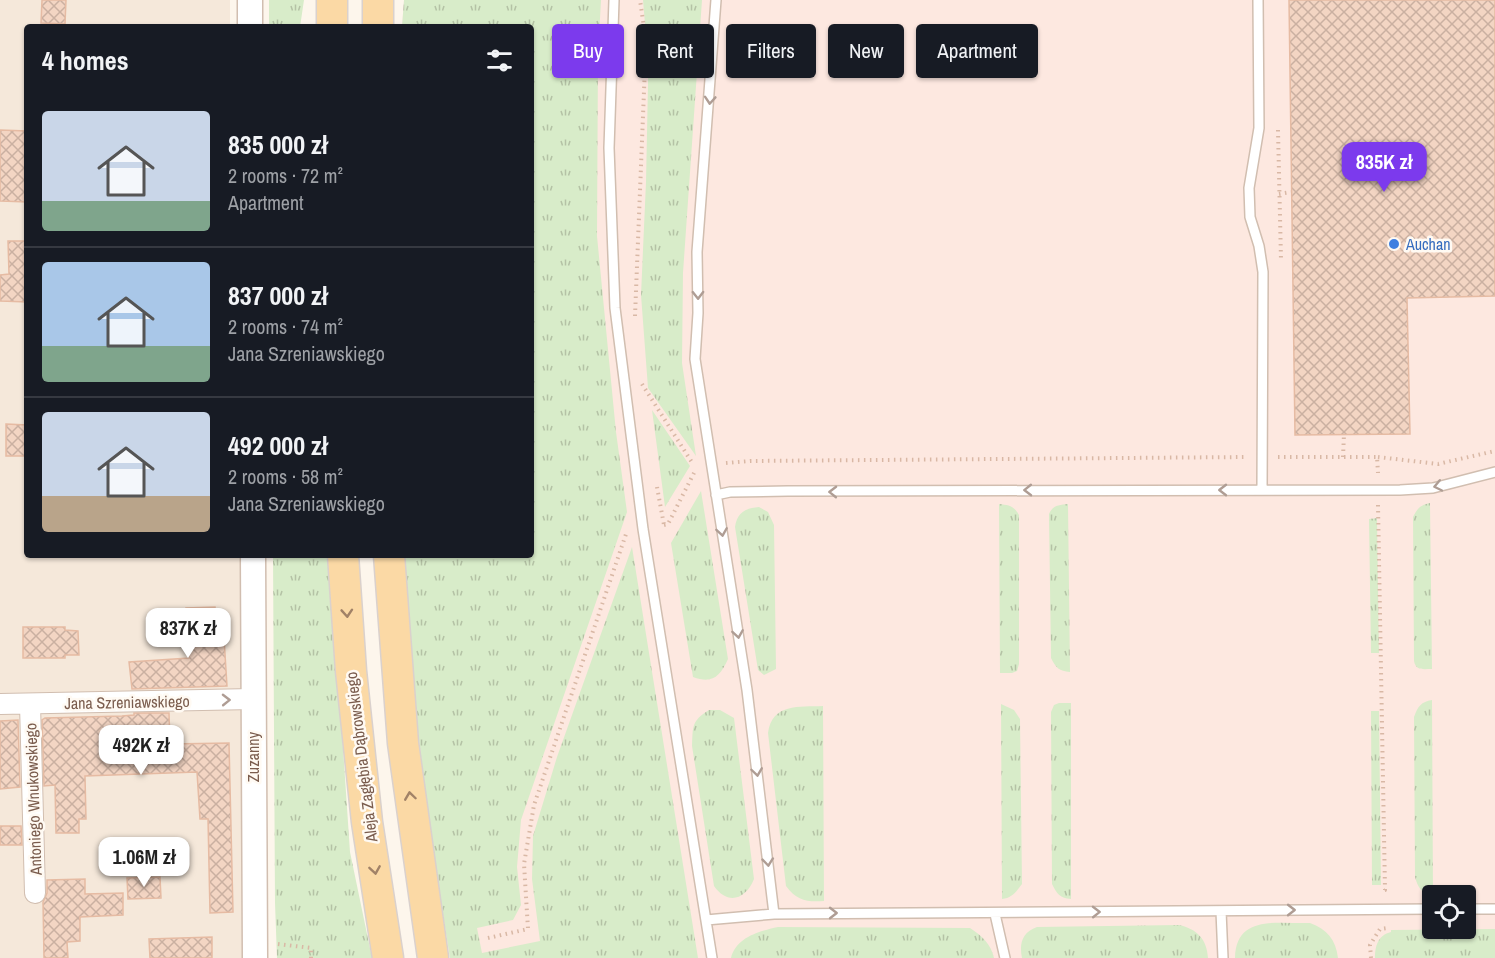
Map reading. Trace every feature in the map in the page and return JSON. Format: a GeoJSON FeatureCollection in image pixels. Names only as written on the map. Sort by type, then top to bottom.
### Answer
{"type":"FeatureCollection","features":[{"type":"Feature","properties":{"kind":"main road"},"geometry":{"type":"LineString","coordinates":[[332,0],[332,24]]}},
{"type":"Feature","properties":{"kind":"main road"},"geometry":{"type":"LineString","coordinates":[[378,0],[378,24]]}},
{"type":"Feature","properties":{"kind":"main road","name":"Aleja Zagłębia Dąbrowskiego"},"geometry":{"type":"LineString","coordinates":[[343,558],[351,671],[367,822],[388,958]]}},
{"type":"Feature","properties":{"kind":"main road"},"geometry":{"type":"LineString","coordinates":[[389,558],[403,743],[433,958]]}},
{"type":"Feature","properties":{"kind":"street"},"geometry":{"type":"LineString","coordinates":[[250,0],[250,24]]}},
{"type":"Feature","properties":{"kind":"street","name":"Zuzanny"},"geometry":{"type":"LineString","coordinates":[[253,558],[255,958]]}},
{"type":"Feature","properties":{"kind":"street","name":"Jana Szreniawskiego"},"geometry":{"type":"LineString","coordinates":[[0,704],[253,699]]}},
{"type":"Feature","properties":{"kind":"street","name":"Antoniego Wnukowskiego"},"geometry":{"type":"LineString","coordinates":[[30,704],[35,893]]}},
{"type":"Feature","properties":{"kind":"lane"},"geometry":{"type":"LineString","coordinates":[[615,0],[609,148],[615,308],[643,529],[711,958]]}},
{"type":"Feature","properties":{"kind":"lane"},"geometry":{"type":"LineString","coordinates":[[716,0],[697,252],[698,313],[695,358],[747,690],[774,914]]}},
{"type":"Feature","properties":{"kind":"lane"},"geometry":{"type":"LineString","coordinates":[[1258,0],[1259,128],[1249,188],[1250,217],[1259,246],[1263,272],[1262,490]]}},
{"type":"Feature","properties":{"kind":"lane"},"geometry":{"type":"LineString","coordinates":[[716,495],[730,492],[788,491],[1378,490],[1433,488],[1495,472]]}},
{"type":"Feature","properties":{"kind":"lane"},"geometry":{"type":"LineString","coordinates":[[706,920],[774,914],[1422,909]]}},
{"type":"Feature","properties":{"kind":"lane"},"geometry":{"type":"LineString","coordinates":[[1476,909],[1495,909]]}},
{"type":"Feature","properties":{"kind":"lane"},"geometry":{"type":"LineString","coordinates":[[1221,911],[1223,958]]}},
{"type":"Feature","properties":{"kind":"lane"},"geometry":{"type":"LineString","coordinates":[[995,914],[1005,958]]}},
{"type":"Feature","properties":{"kind":"path"},"geometry":{"type":"LineString","coordinates":[[635,321],[646,41],[640,0]]}},
{"type":"Feature","properties":{"kind":"path"},"geometry":{"type":"LineString","coordinates":[[1278,123],[1281,271]]}},
{"type":"Feature","properties":{"kind":"path"},"geometry":{"type":"LineString","coordinates":[[1279,195],[1292,192]]}},
{"type":"Feature","properties":{"kind":"path"},"geometry":{"type":"LineString","coordinates":[[640,373],[643,394]]}},
{"type":"Feature","properties":{"kind":"path"},"geometry":{"type":"LineString","coordinates":[[642,384],[696,468]]}},
{"type":"Feature","properties":{"kind":"path"},"geometry":{"type":"LineString","coordinates":[[1342,457],[1344,434]]}},
{"type":"Feature","properties":{"kind":"path"},"geometry":{"type":"LineString","coordinates":[[1278,445],[1278,457]]}},
{"type":"Feature","properties":{"kind":"path"},"geometry":{"type":"LineString","coordinates":[[696,468],[750,461],[1262,457],[1377,457],[1438,464],[1495,451]]}},
{"type":"Feature","properties":{"kind":"path"},"geometry":{"type":"LineString","coordinates":[[1371,958],[1370,945],[1380,929],[1381,891],[1385,891],[1377,457]]}},
{"type":"Feature","properties":{"kind":"path"},"geometry":{"type":"LineString","coordinates":[[656,480],[664,525],[668,524],[696,468]]}},
{"type":"Feature","properties":{"kind":"path"},"geometry":{"type":"LineString","coordinates":[[488,938],[528,929],[524,864],[534,806],[626,532]]}},
{"type":"Feature","properties":{"kind":"path"},"geometry":{"type":"LineString","coordinates":[[1380,929],[1389,928]]}},
{"type":"Feature","properties":{"kind":"shaded area"},"geometry":{"type":"Polygon","coordinates":[[[0,0],[230,0],[230,24],[24,24],[24,558],[240,558],[244,958],[0,958],[0,0]]]}},
{"type":"Feature","properties":{"kind":"shaded area"},"geometry":{"type":"Polygon","coordinates":[[[404,0],[1495,0],[1495,958],[450,958],[432,845],[411,676],[528,558],[534,558],[534,24],[402,24],[404,0]]]}},
{"type":"Feature","properties":{"kind":"green space"},"geometry":{"type":"Polygon","coordinates":[[[269,0],[304,0],[300,24],[269,24],[269,0]]]}},
{"type":"Feature","properties":{"kind":"green space"},"geometry":{"type":"Polygon","coordinates":[[[404,0],[601,0],[600,24],[552,24],[552,78],[598,78],[597,236],[616,432],[627,512],[521,820],[517,867],[521,905],[513,920],[477,928],[482,953],[540,941],[532,879],[533,836],[557,757],[632,547],[698,958],[450,958],[432,845],[411,676],[404,558],[534,558],[534,24],[402,24],[404,0]]]}},
{"type":"Feature","properties":{"kind":"green space"},"geometry":{"type":"Polygon","coordinates":[[[643,0],[702,0],[700,24],[645,24],[643,0]]]}},
{"type":"Feature","properties":{"kind":"green space"},"geometry":{"type":"Polygon","coordinates":[[[648,78],[697,78],[683,273],[682,363],[696,456],[648,388],[641,295],[648,78]]]}},
{"type":"Feature","properties":{"kind":"green space"},"geometry":{"type":"Polygon","coordinates":[[[652,410],[690,466],[665,507],[652,410]]]}},
{"type":"Feature","properties":{"kind":"green space"},"geometry":{"type":"Polygon","coordinates":[[[701,491],[728,659],[715,677],[705,680],[693,677],[671,543],[701,491]]]}},
{"type":"Feature","properties":{"kind":"green space"},"geometry":{"type":"Polygon","coordinates":[[[1430,503],[1432,669],[1423,669],[1418,668],[1414,661],[1413,517],[1419,508],[1430,503]]]}},
{"type":"Feature","properties":{"kind":"green space"},"geometry":{"type":"Polygon","coordinates":[[[999,504],[1011,506],[1019,515],[1019,664],[1017,671],[1012,673],[1000,673],[999,504]]]}},
{"type":"Feature","properties":{"kind":"green space"},"geometry":{"type":"Polygon","coordinates":[[[1068,504],[1070,672],[1058,668],[1051,658],[1049,514],[1054,507],[1068,504]]]}},
{"type":"Feature","properties":{"kind":"green space"},"geometry":{"type":"Polygon","coordinates":[[[759,507],[768,512],[774,525],[776,669],[764,675],[758,670],[735,527],[742,512],[759,507]]]}},
{"type":"Feature","properties":{"kind":"green space"},"geometry":{"type":"Polygon","coordinates":[[[1377,518],[1379,653],[1371,653],[1369,519],[1377,518]]]}},
{"type":"Feature","properties":{"kind":"green space"},"geometry":{"type":"Polygon","coordinates":[[[273,558],[330,558],[350,852],[372,958],[277,958],[273,558]]]}},
{"type":"Feature","properties":{"kind":"green space"},"geometry":{"type":"Polygon","coordinates":[[[1432,700],[1433,885],[1422,885],[1422,891],[1415,877],[1414,717],[1420,705],[1432,700]]]}},
{"type":"Feature","properties":{"kind":"green space"},"geometry":{"type":"Polygon","coordinates":[[[1071,703],[1071,899],[1059,895],[1052,884],[1051,712],[1054,705],[1071,703]]]}},
{"type":"Feature","properties":{"kind":"green space"},"geometry":{"type":"Polygon","coordinates":[[[1001,704],[1014,710],[1020,719],[1022,884],[1011,896],[1002,899],[1001,704]]]}},
{"type":"Feature","properties":{"kind":"green space"},"geometry":{"type":"Polygon","coordinates":[[[823,706],[824,901],[812,901],[798,898],[786,886],[768,733],[775,716],[781,712],[796,707],[823,706]]]}},
{"type":"Feature","properties":{"kind":"green space"},"geometry":{"type":"Polygon","coordinates":[[[709,710],[720,710],[734,718],[754,879],[751,886],[736,898],[725,896],[714,886],[692,746],[694,725],[709,710]]]}},
{"type":"Feature","properties":{"kind":"green space"},"geometry":{"type":"Polygon","coordinates":[[[1371,711],[1379,711],[1381,885],[1372,885],[1371,711]]]}},
{"type":"Feature","properties":{"kind":"green space"},"geometry":{"type":"Polygon","coordinates":[[[1272,923],[1310,923],[1321,928],[1330,936],[1338,958],[1235,958],[1237,944],[1243,934],[1251,928],[1272,923]]]}},
{"type":"Feature","properties":{"kind":"green space"},"geometry":{"type":"Polygon","coordinates":[[[1179,925],[1191,929],[1200,936],[1206,945],[1208,958],[1022,958],[1023,939],[1028,932],[1037,927],[1179,925]]]}},
{"type":"Feature","properties":{"kind":"green space"},"geometry":{"type":"Polygon","coordinates":[[[778,927],[970,928],[985,941],[994,958],[731,958],[743,940],[778,927]]]}},
{"type":"Feature","properties":{"kind":"green space"},"geometry":{"type":"Polygon","coordinates":[[[1476,929],[1495,929],[1495,958],[1375,958],[1378,942],[1391,930],[1422,930],[1422,939],[1476,939],[1476,929]]]}},
{"type":"Feature","properties":{"kind":"building"},"geometry":{"type":"Polygon","coordinates":[[[42,0],[66,0],[65,24],[41,23],[42,0]]]}},
{"type":"Feature","properties":{"kind":"building","name":"Auchan"},"geometry":{"type":"Polygon","coordinates":[[[1289,0],[1495,0],[1495,296],[1407,298],[1410,434],[1295,435],[1289,0]]]}},
{"type":"Feature","properties":{"kind":"building"},"geometry":{"type":"Polygon","coordinates":[[[0,130],[24,131],[24,202],[0,201],[0,130]]]}},
{"type":"Feature","properties":{"kind":"building"},"geometry":{"type":"Polygon","coordinates":[[[8,241],[24,241],[24,302],[0,301],[0,275],[9,274],[8,241]]]}},
{"type":"Feature","properties":{"kind":"building"},"geometry":{"type":"Polygon","coordinates":[[[6,424],[24,425],[24,456],[6,456],[6,424]]]}},
{"type":"Feature","properties":{"kind":"building"},"geometry":{"type":"Polygon","coordinates":[[[215,607],[215,638],[224,638],[227,686],[132,689],[129,662],[189,658],[186,608],[215,607]]]}},
{"type":"Feature","properties":{"kind":"building"},"geometry":{"type":"Polygon","coordinates":[[[23,627],[65,627],[65,630],[78,631],[79,655],[65,655],[65,658],[23,658],[23,627]]]}},
{"type":"Feature","properties":{"kind":"building"},"geometry":{"type":"Polygon","coordinates":[[[134,713],[169,713],[170,744],[229,743],[233,912],[210,913],[208,819],[200,819],[197,772],[85,776],[86,819],[79,819],[79,833],[56,833],[55,785],[44,786],[42,720],[45,718],[122,716],[134,715],[134,713]]]}},
{"type":"Feature","properties":{"kind":"building"},"geometry":{"type":"Polygon","coordinates":[[[18,720],[20,787],[0,789],[0,721],[18,720]]]}},
{"type":"Feature","properties":{"kind":"building"},"geometry":{"type":"Polygon","coordinates":[[[0,826],[21,826],[22,845],[0,845],[0,826]]]}},
{"type":"Feature","properties":{"kind":"building"},"geometry":{"type":"Polygon","coordinates":[[[160,877],[161,898],[128,899],[127,878],[160,877]]]}},
{"type":"Feature","properties":{"kind":"building"},"geometry":{"type":"Polygon","coordinates":[[[85,879],[85,894],[123,893],[123,915],[80,917],[80,941],[67,942],[68,958],[44,958],[43,902],[47,893],[47,880],[85,879]]]}},
{"type":"Feature","properties":{"kind":"building"},"geometry":{"type":"Polygon","coordinates":[[[212,937],[212,958],[150,958],[149,939],[212,937]]]}},
{"type":"Feature","properties":{"kind":"place","name":"Auchan"},"geometry":{"type":"Point","coordinates":[1394,244]}}]}
